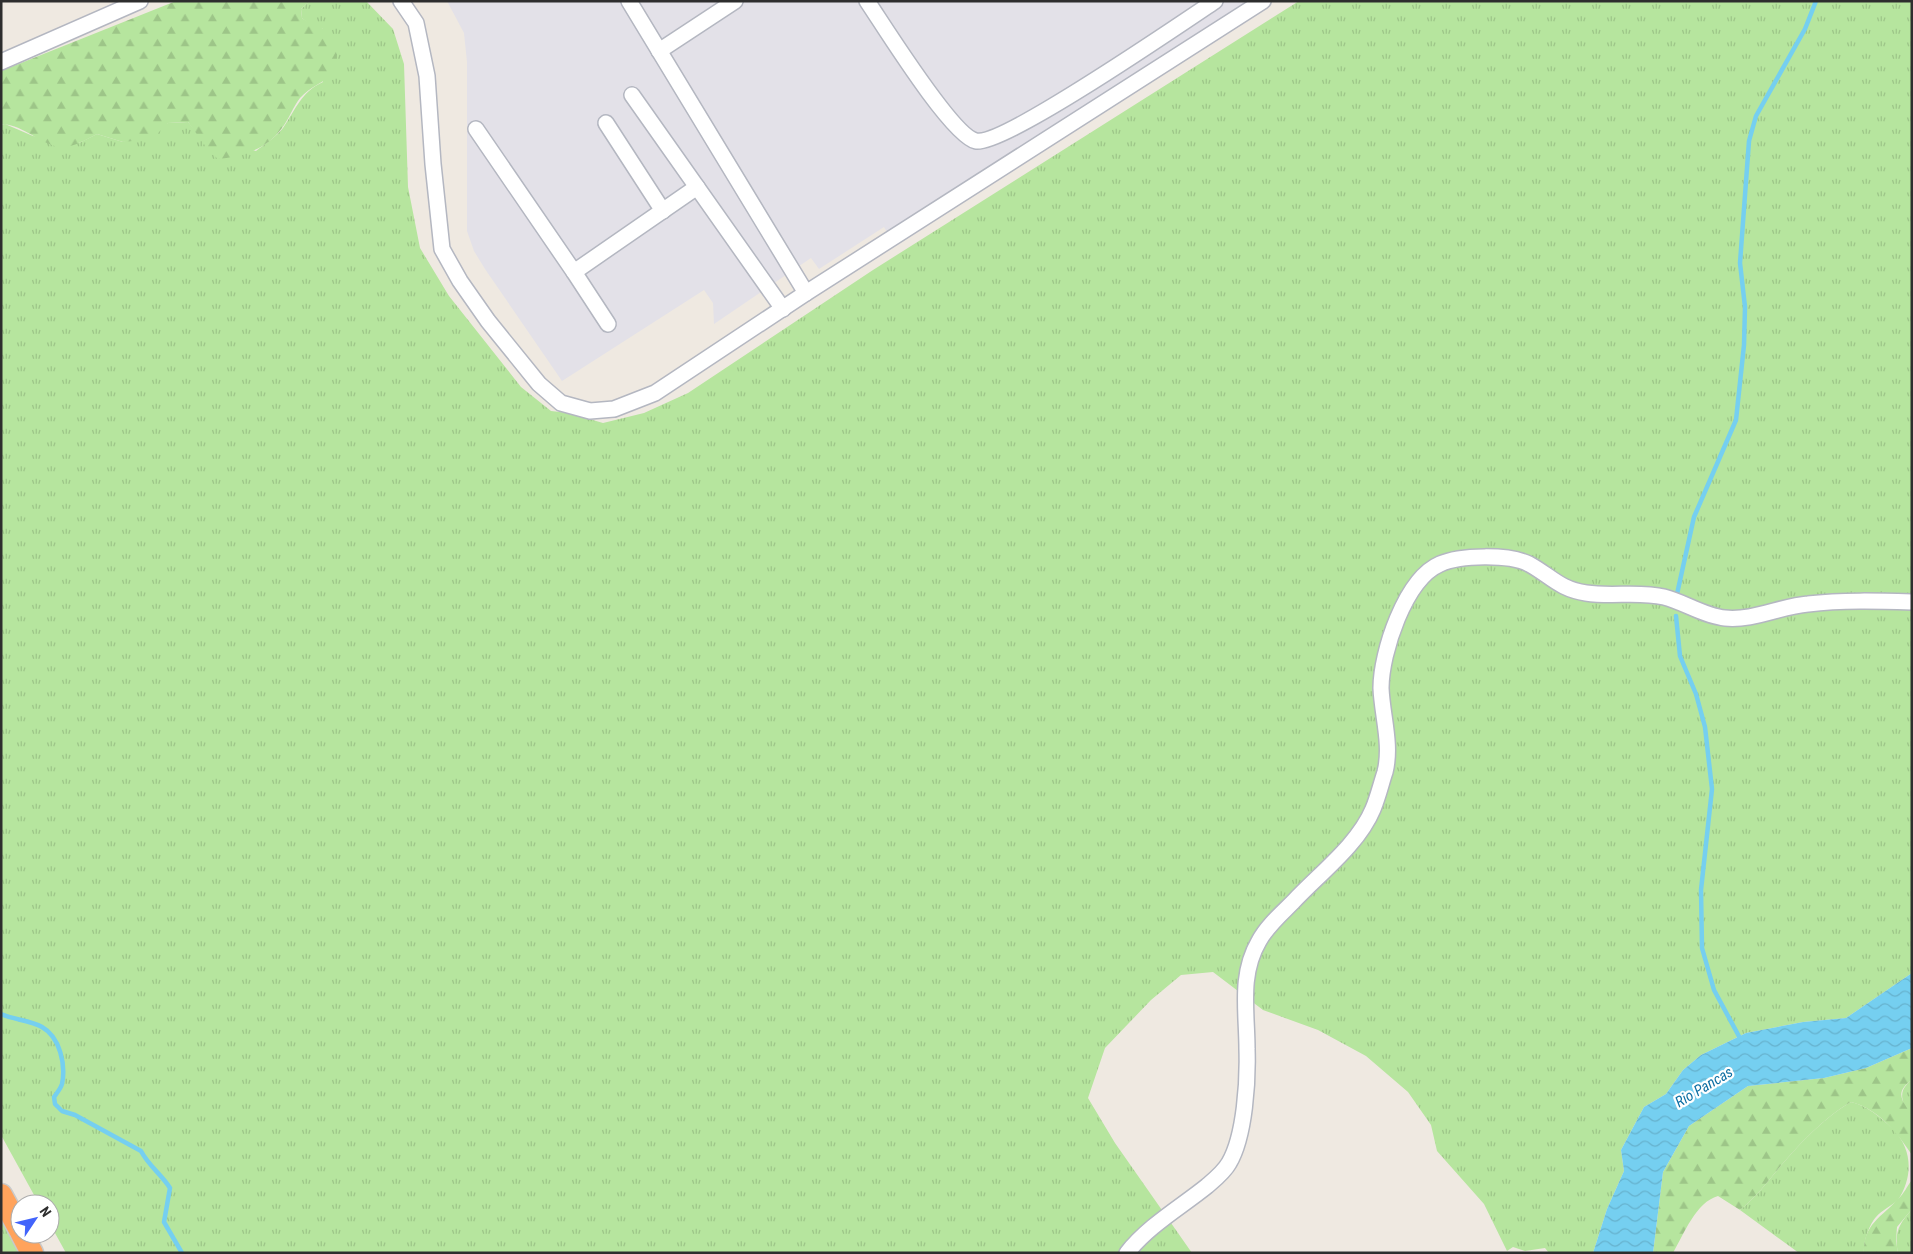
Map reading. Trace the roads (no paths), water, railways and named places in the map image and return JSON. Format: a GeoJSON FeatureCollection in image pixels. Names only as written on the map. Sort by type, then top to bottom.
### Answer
{"type":"FeatureCollection","features":[{"type":"Feature","properties":{"kind":"highway"},"geometry":{"type":"LineString","coordinates":[[1,1195],[10,1212]]}},
{"type":"Feature","properties":{"kind":"street"},"geometry":{"type":"LineString","coordinates":[[1,62],[140,1]]}},
{"type":"Feature","properties":{"kind":"street"},"geometry":{"type":"LineString","coordinates":[[401,1],[416,22],[427,76],[433,173],[442,249],[460,280],[488,321],[539,384],[561,403],[590,411],[614,409],[655,393],[783,308],[1263,1]]}},
{"type":"Feature","properties":{"kind":"street"},"geometry":{"type":"LineString","coordinates":[[629,1],[806,294]]}},
{"type":"Feature","properties":{"kind":"street"},"geometry":{"type":"LineString","coordinates":[[659,51],[735,1]]}},
{"type":"Feature","properties":{"kind":"street"},"geometry":{"type":"LineString","coordinates":[[867,1],[946,115],[964,134],[976,141],[990,140],[1028,120],[1078,90],[1215,1]]}},
{"type":"Feature","properties":{"kind":"street"},"geometry":{"type":"LineString","coordinates":[[632,95],[783,308]]}},
{"type":"Feature","properties":{"kind":"street"},"geometry":{"type":"LineString","coordinates":[[606,123],[664,211]]}},
{"type":"Feature","properties":{"kind":"street"},"geometry":{"type":"LineString","coordinates":[[476,129],[608,324]]}},
{"type":"Feature","properties":{"kind":"street"},"geometry":{"type":"LineString","coordinates":[[574,272],[697,187]]}},
{"type":"Feature","properties":{"kind":"street"},"geometry":{"type":"LineString","coordinates":[[1127,1253],[1228,1165],[1236,1149],[1244,1098],[1247,1049],[1244,990],[1250,965],[1259,941],[1277,918],[1321,872],[1342,854],[1373,811],[1387,764],[1382,673],[1402,608],[1415,585],[1427,572],[1438,564],[1455,559],[1496,557],[1528,564],[1544,576],[1570,590],[1606,595],[1658,596],[1723,618],[1741,618],[1806,604],[1912,602]]}},
{"type":"Feature","properties":{"kind":"water","name":"Rio Pancas"},"geometry":{"type":"Polygon","coordinates":[[[1912,973],[1912,1048],[1866,1068],[1824,1078],[1748,1086],[1689,1126],[1663,1172],[1653,1253],[1593,1253],[1607,1209],[1624,1171],[1621,1150],[1644,1107],[1666,1094],[1683,1070],[1701,1055],[1746,1033],[1803,1022],[1846,1018],[1912,973]]]}},
{"type":"Feature","properties":{"kind":"waterway"},"geometry":{"type":"LineString","coordinates":[[1677,594],[1694,517],[1736,420],[1744,345],[1745,307],[1740,263],[1749,141],[1756,116],[1805,29],[1816,1]]}},
{"type":"Feature","properties":{"kind":"waterway"},"geometry":{"type":"LineString","coordinates":[[1676,616],[1680,656],[1696,694],[1705,727],[1712,789],[1701,890],[1702,948],[1714,990],[1741,1040]]}},
{"type":"Feature","properties":{"kind":"waterway"},"geometry":{"type":"LineString","coordinates":[[1,1014],[42,1027],[53,1037],[60,1052],[63,1068],[62,1084],[54,1097],[55,1104],[62,1111],[75,1115],[141,1151],[147,1161],[167,1183],[170,1188],[164,1222],[182,1253]]}}]}
